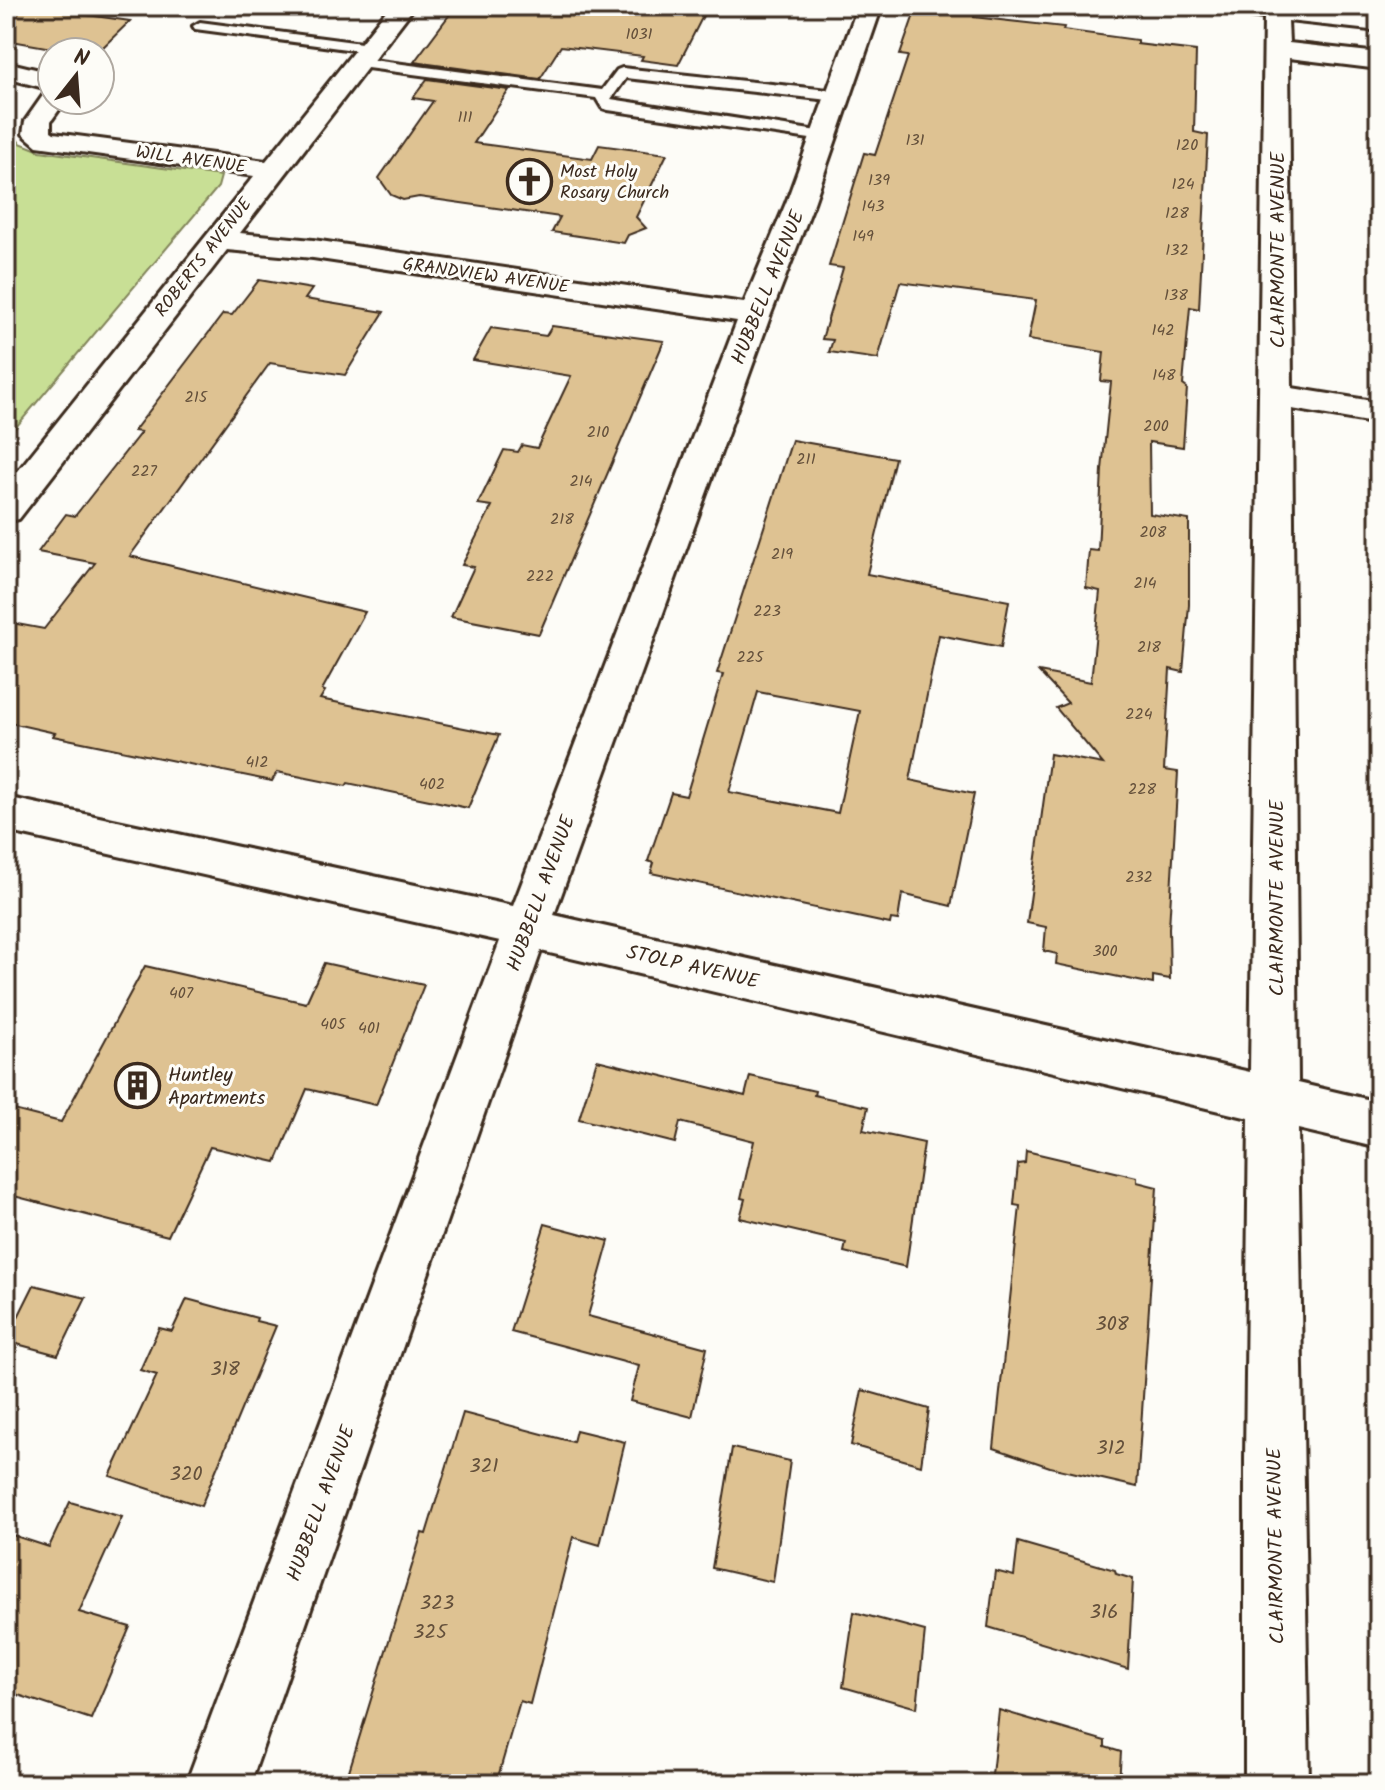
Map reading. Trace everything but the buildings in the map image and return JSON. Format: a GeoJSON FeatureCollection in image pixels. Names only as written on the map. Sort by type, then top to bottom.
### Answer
{"type":"FeatureCollection","features":[{"type":"Feature","properties":{"kind":"street","name":"ROBERTS AVENUE"},"geometry":{"type":"LineString","coordinates":[[6,510],[403,6]]}},
{"type":"Feature","properties":{"kind":"street","name":"HUBBELL AVENUE"},"geometry":{"type":"LineString","coordinates":[[218,1784],[527,928],[870,6]]}},
{"type":"Feature","properties":{"kind":"street"},"geometry":{"type":"LineString","coordinates":[[1224,6],[1276,30],[1379,61]]}},
{"type":"Feature","properties":{"kind":"street"},"geometry":{"type":"LineString","coordinates":[[1276,30],[1379,24]]}},
{"type":"Feature","properties":{"kind":"street","name":"CLAIRMONTE AVENUE"},"geometry":{"type":"LineString","coordinates":[[1276,30],[1273,1461],[1277,1784]]}},
{"type":"Feature","properties":{"kind":"street"},"geometry":{"type":"LineString","coordinates":[[6,70],[36,76]]}},
{"type":"Feature","properties":{"kind":"street","name":"WILL AVENUE"},"geometry":{"type":"LineString","coordinates":[[42,116],[37,134],[47,140],[272,170]]}},
{"type":"Feature","properties":{"kind":"street","name":"GRANDVIEW AVENUE"},"geometry":{"type":"LineString","coordinates":[[216,240],[313,249],[755,314]]}},
{"type":"Feature","properties":{"kind":"street"},"geometry":{"type":"LineString","coordinates":[[1277,396],[1379,413]]}},
{"type":"Feature","properties":{"kind":"street","name":"STOLP AVENUE"},"geometry":{"type":"LineString","coordinates":[[6,814],[527,928],[1379,1125]]}},
{"type":"Feature","properties":{"kind":"lane"},"geometry":{"type":"LineString","coordinates":[[200,26],[606,95]]}},
{"type":"Feature","properties":{"kind":"lane"},"geometry":{"type":"LineString","coordinates":[[824,136],[608,105],[603,100],[617,76],[629,73],[838,96]]}},
{"type":"Feature","properties":{"kind":"green space"},"geometry":{"type":"Polygon","coordinates":[[[6,126],[17,128],[14,135],[20,143],[40,151],[221,176],[218,187],[6,439],[6,126]]]}},
{"type":"Feature","properties":{"kind":"place","name":"Most Holy Rosary Church"},"geometry":{"type":"Point","coordinates":[529,181]}},
{"type":"Feature","properties":{"kind":"place","name":"Huntley Apartments"},"geometry":{"type":"Point","coordinates":[137,1085]}}]}
